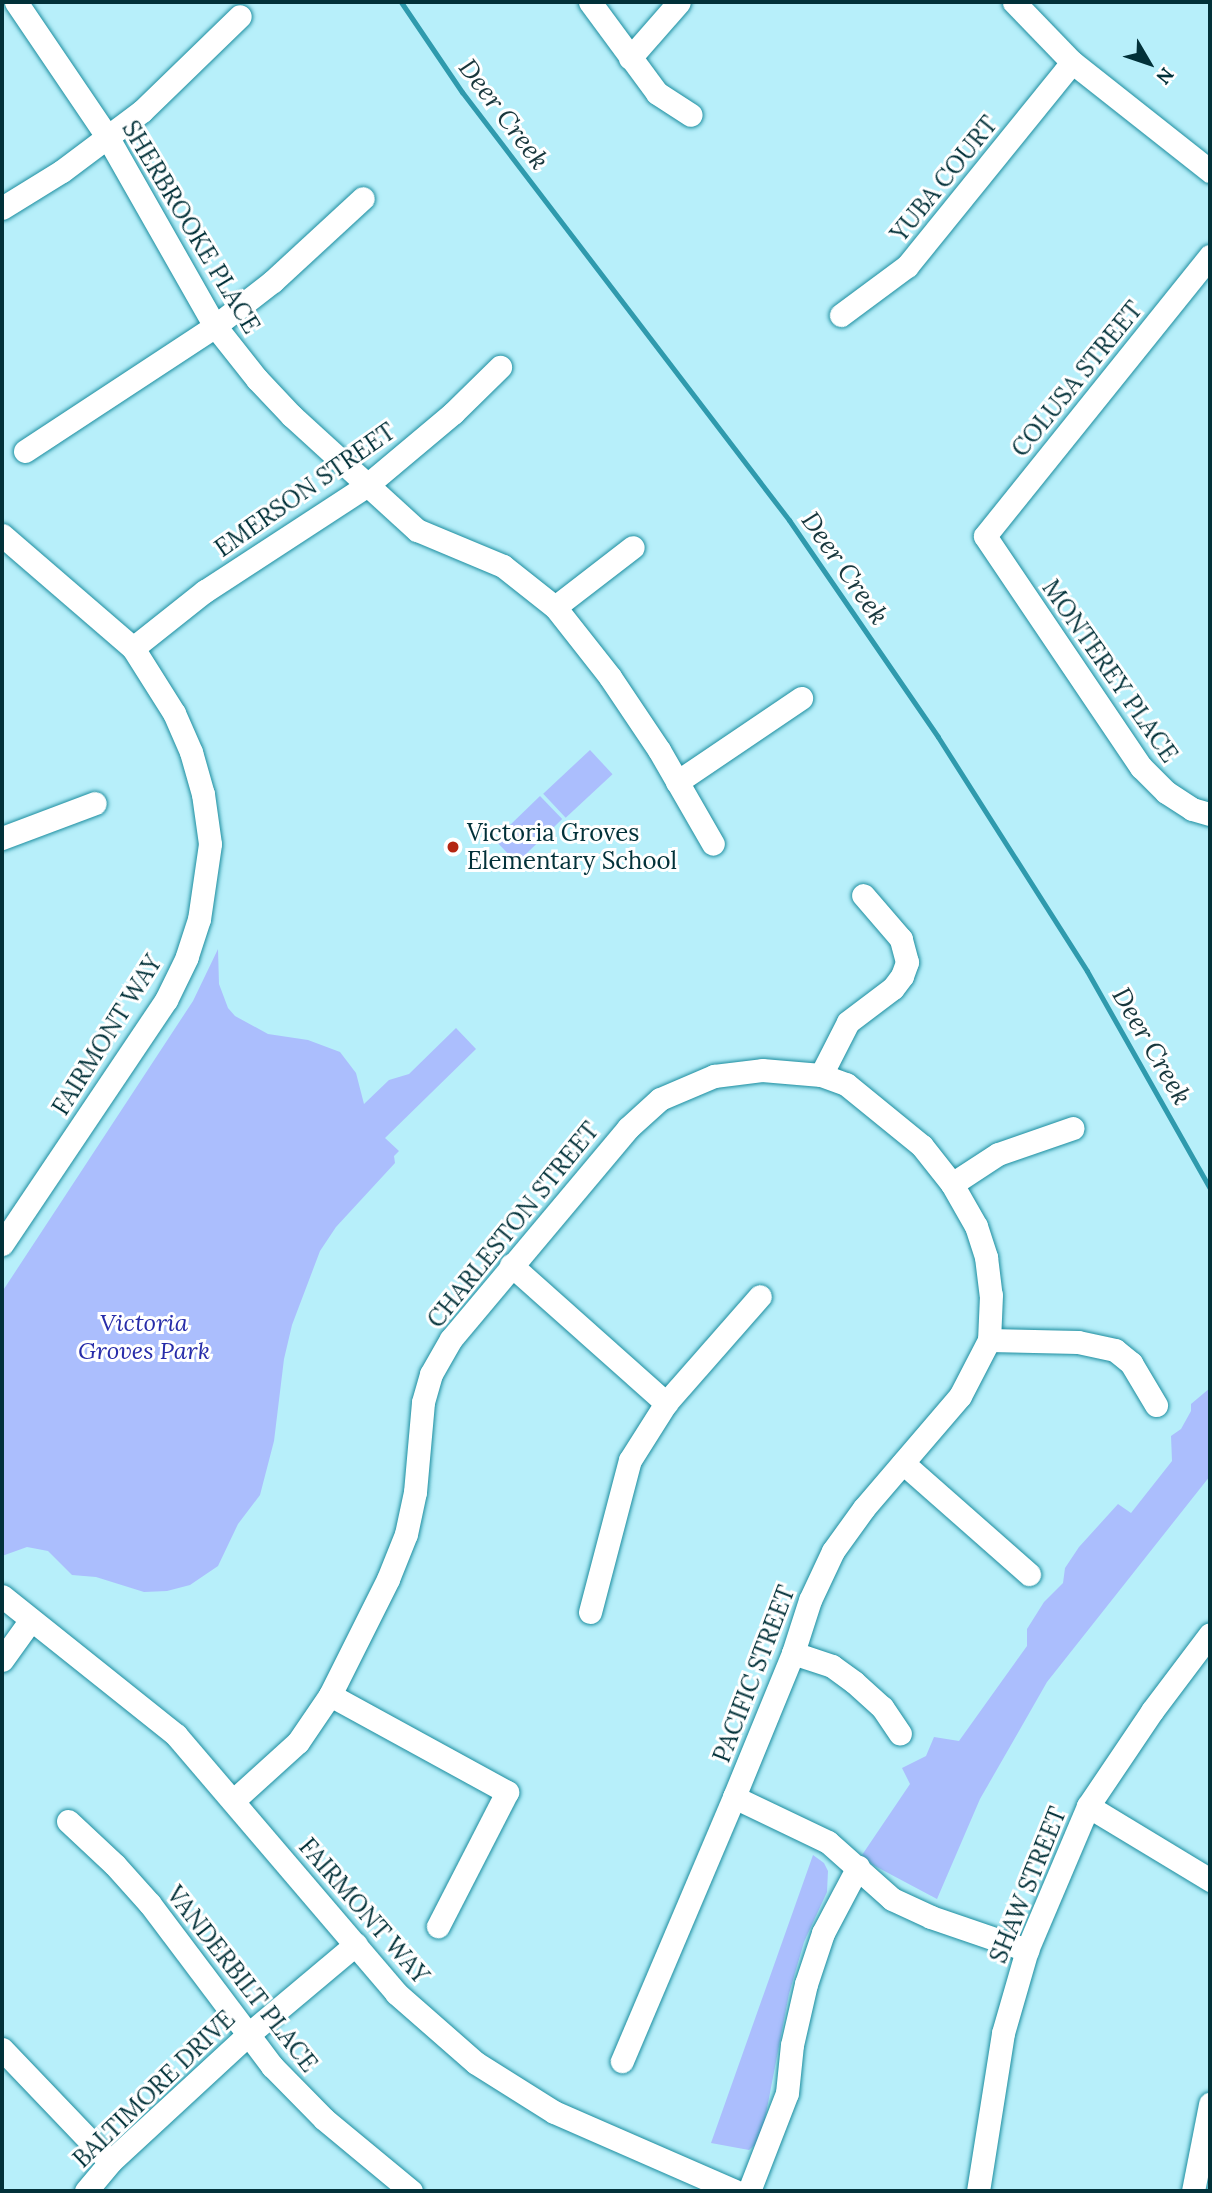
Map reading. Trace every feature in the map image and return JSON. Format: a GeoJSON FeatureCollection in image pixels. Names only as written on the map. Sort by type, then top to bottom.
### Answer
{"type":"FeatureCollection","features":[{"type":"Feature","properties":{"kind":"street","name":"SHERBROOKE PLACE"},"geometry":{"type":"LineString","coordinates":[[16,2],[108,138],[215,326],[292,416],[417,530],[503,566],[555,607],[610,677],[713,844]]}},
{"type":"Feature","properties":{"kind":"street"},"geometry":{"type":"LineString","coordinates":[[590,2],[657,93],[691,115]]}},
{"type":"Feature","properties":{"kind":"street"},"geometry":{"type":"LineString","coordinates":[[630,58],[679,2]]}},
{"type":"Feature","properties":{"kind":"street"},"geometry":{"type":"LineString","coordinates":[[1014,2],[1072,62],[1210,171]]}},
{"type":"Feature","properties":{"kind":"street"},"geometry":{"type":"LineString","coordinates":[[2,208],[108,138],[193,65],[240,16]]}},
{"type":"Feature","properties":{"kind":"street","name":"YUBA COURT"},"geometry":{"type":"LineString","coordinates":[[841,314],[907,266],[1072,62]]}},
{"type":"Feature","properties":{"kind":"street"},"geometry":{"type":"LineString","coordinates":[[25,451],[215,326],[273,281],[363,198]]}},
{"type":"Feature","properties":{"kind":"street","name":"COLUSA STREET"},"geometry":{"type":"LineString","coordinates":[[985,536],[1210,256]]}},
{"type":"Feature","properties":{"kind":"street","name":"EMERSON STREET"},"geometry":{"type":"LineString","coordinates":[[133,648],[205,591],[366,486],[453,414],[500,367]]}},
{"type":"Feature","properties":{"kind":"street","name":"FAIRMONT WAY"},"geometry":{"type":"LineString","coordinates":[[2,535],[133,648],[174,713],[191,752],[203,794],[209,844],[199,919],[187,957],[166,1000],[2,1244]]}},
{"type":"Feature","properties":{"kind":"street","name":"MONTEREY PLACE"},"geometry":{"type":"LineString","coordinates":[[985,536],[1141,767],[1166,792],[1192,809],[1210,814]]}},
{"type":"Feature","properties":{"kind":"street"},"geometry":{"type":"LineString","coordinates":[[555,607],[633,547]]}},
{"type":"Feature","properties":{"kind":"street"},"geometry":{"type":"LineString","coordinates":[[677,782],[802,698]]}},
{"type":"Feature","properties":{"kind":"street"},"geometry":{"type":"LineString","coordinates":[[2,838],[95,803]]}},
{"type":"Feature","properties":{"kind":"street"},"geometry":{"type":"LineString","coordinates":[[821,1075],[848,1022],[892,988],[902,976],[907,962],[901,939],[863,895]]}},
{"type":"Feature","properties":{"kind":"street","name":"CHARLESTON STREET"},"geometry":{"type":"LineString","coordinates":[[234,1800],[298,1741],[330,1695],[370,1616],[406,1534],[415,1492],[423,1402],[431,1374],[451,1339],[628,1128],[660,1100],[715,1076],[762,1070],[821,1075],[846,1084],[898,1123],[922,1146],[952,1184],[976,1226],[986,1257],[991,1295],[989,1340]]}},
{"type":"Feature","properties":{"kind":"street"},"geometry":{"type":"LineString","coordinates":[[952,1184],[998,1154],[1073,1128]]}},
{"type":"Feature","properties":{"kind":"street"},"geometry":{"type":"LineString","coordinates":[[511,1265],[666,1403]]}},
{"type":"Feature","properties":{"kind":"street"},"geometry":{"type":"LineString","coordinates":[[590,1612],[630,1460],[666,1403],[760,1296]]}},
{"type":"Feature","properties":{"kind":"street"},"geometry":{"type":"LineString","coordinates":[[989,1340],[1078,1342],[1115,1350],[1131,1363],[1156,1405]]}},
{"type":"Feature","properties":{"kind":"street","name":"PACIFIC STREET"},"geometry":{"type":"LineString","coordinates":[[622,2061],[734,1797],[793,1653],[810,1600],[833,1551],[864,1508],[960,1396],[989,1340]]}},
{"type":"Feature","properties":{"kind":"street"},"geometry":{"type":"LineString","coordinates":[[903,1463],[1029,1574]]}},
{"type":"Feature","properties":{"kind":"street","name":"FAIRMONT WAY"},"geometry":{"type":"LineString","coordinates":[[2,1597],[30,1621],[111,1680],[176,1735],[396,1993],[476,2063],[554,2112],[735,2191]]}},
{"type":"Feature","properties":{"kind":"street"},"geometry":{"type":"LineString","coordinates":[[2,1660],[30,1621]]}},
{"type":"Feature","properties":{"kind":"street","name":"SHAW STREET"},"geometry":{"type":"LineString","coordinates":[[978,2191],[1003,2033],[1027,1950],[1088,1806],[1152,1711],[1210,1634]]}},
{"type":"Feature","properties":{"kind":"street"},"geometry":{"type":"LineString","coordinates":[[793,1653],[832,1666],[854,1682],[882,1707],[900,1734]]}},
{"type":"Feature","properties":{"kind":"street"},"geometry":{"type":"LineString","coordinates":[[330,1695],[507,1792],[438,1927]]}},
{"type":"Feature","properties":{"kind":"street"},"geometry":{"type":"LineString","coordinates":[[734,1797],[798,1825],[828,1843],[892,1899],[931,1917],[1027,1950]]}},
{"type":"Feature","properties":{"kind":"street"},"geometry":{"type":"LineString","coordinates":[[1088,1806],[1210,1880]]}},
{"type":"Feature","properties":{"kind":"street","name":"VANDERBILT PLACE"},"geometry":{"type":"LineString","coordinates":[[68,1821],[115,1865],[150,1904],[250,2033],[272,2066],[324,2119],[401,2189]]}},
{"type":"Feature","properties":{"kind":"street"},"geometry":{"type":"LineString","coordinates":[[749,2191],[787,2093],[792,2045],[806,1984],[823,1933],[858,1867]]}},
{"type":"Feature","properties":{"kind":"street","name":"BALTIMORE DRIVE"},"geometry":{"type":"LineString","coordinates":[[86,2191],[110,2162],[250,2033],[356,1944]]}},
{"type":"Feature","properties":{"kind":"street"},"geometry":{"type":"LineString","coordinates":[[2,2049],[110,2162]]}},
{"type":"Feature","properties":{"kind":"street"},"geometry":{"type":"LineString","coordinates":[[1193,2191],[1210,2110]]}},
{"type":"Feature","properties":{"kind":"green space"},"geometry":{"type":"Polygon","coordinates":[[[590,750],[613,774],[566,818],[543,794],[590,750]]]}},
{"type":"Feature","properties":{"kind":"green space"},"geometry":{"type":"Polygon","coordinates":[[[540,796],[562,819],[517,863],[495,840],[540,796]]]}},
{"type":"Feature","properties":{"kind":"green space","name":"Victoria Groves Park"},"geometry":{"type":"Polygon","coordinates":[[[218,949],[219,984],[228,1008],[235,1016],[268,1034],[308,1040],[340,1052],[356,1073],[364,1104],[389,1080],[409,1074],[456,1028],[476,1049],[385,1138],[399,1151],[394,1156],[395,1163],[336,1227],[320,1251],[292,1325],[284,1359],[274,1441],[260,1495],[238,1524],[218,1566],[190,1585],[167,1591],[144,1592],[96,1577],[72,1575],[48,1551],[27,1547],[2,1556],[2,1292],[193,1001],[218,949]]]}},
{"type":"Feature","properties":{"kind":"green space"},"geometry":{"type":"Polygon","coordinates":[[[1210,1388],[1210,1476],[1047,1682],[980,1799],[937,1899],[873,1865],[862,1855],[910,1784],[902,1768],[926,1756],[934,1737],[959,1741],[1027,1646],[1027,1629],[1044,1602],[1063,1583],[1065,1568],[1079,1547],[1118,1504],[1131,1513],[1172,1461],[1171,1436],[1181,1429],[1191,1411],[1191,1404],[1210,1388]]]}},
{"type":"Feature","properties":{"kind":"green space"},"geometry":{"type":"Polygon","coordinates":[[[813,1855],[824,1863],[828,1871],[827,1892],[804,1942],[789,1994],[764,2124],[756,2144],[749,2150],[711,2143],[813,1855]]]}},
{"type":"Feature","properties":{"kind":"waterway","name":"Deer Creek"},"geometry":{"type":"LineString","coordinates":[[401,2],[462,92],[789,520],[938,737],[1087,971],[1210,1188]]}},
{"type":"Feature","properties":{"kind":"place","name":"Victoria Groves Elementary School"},"geometry":{"type":"Point","coordinates":[453,847]}}]}
